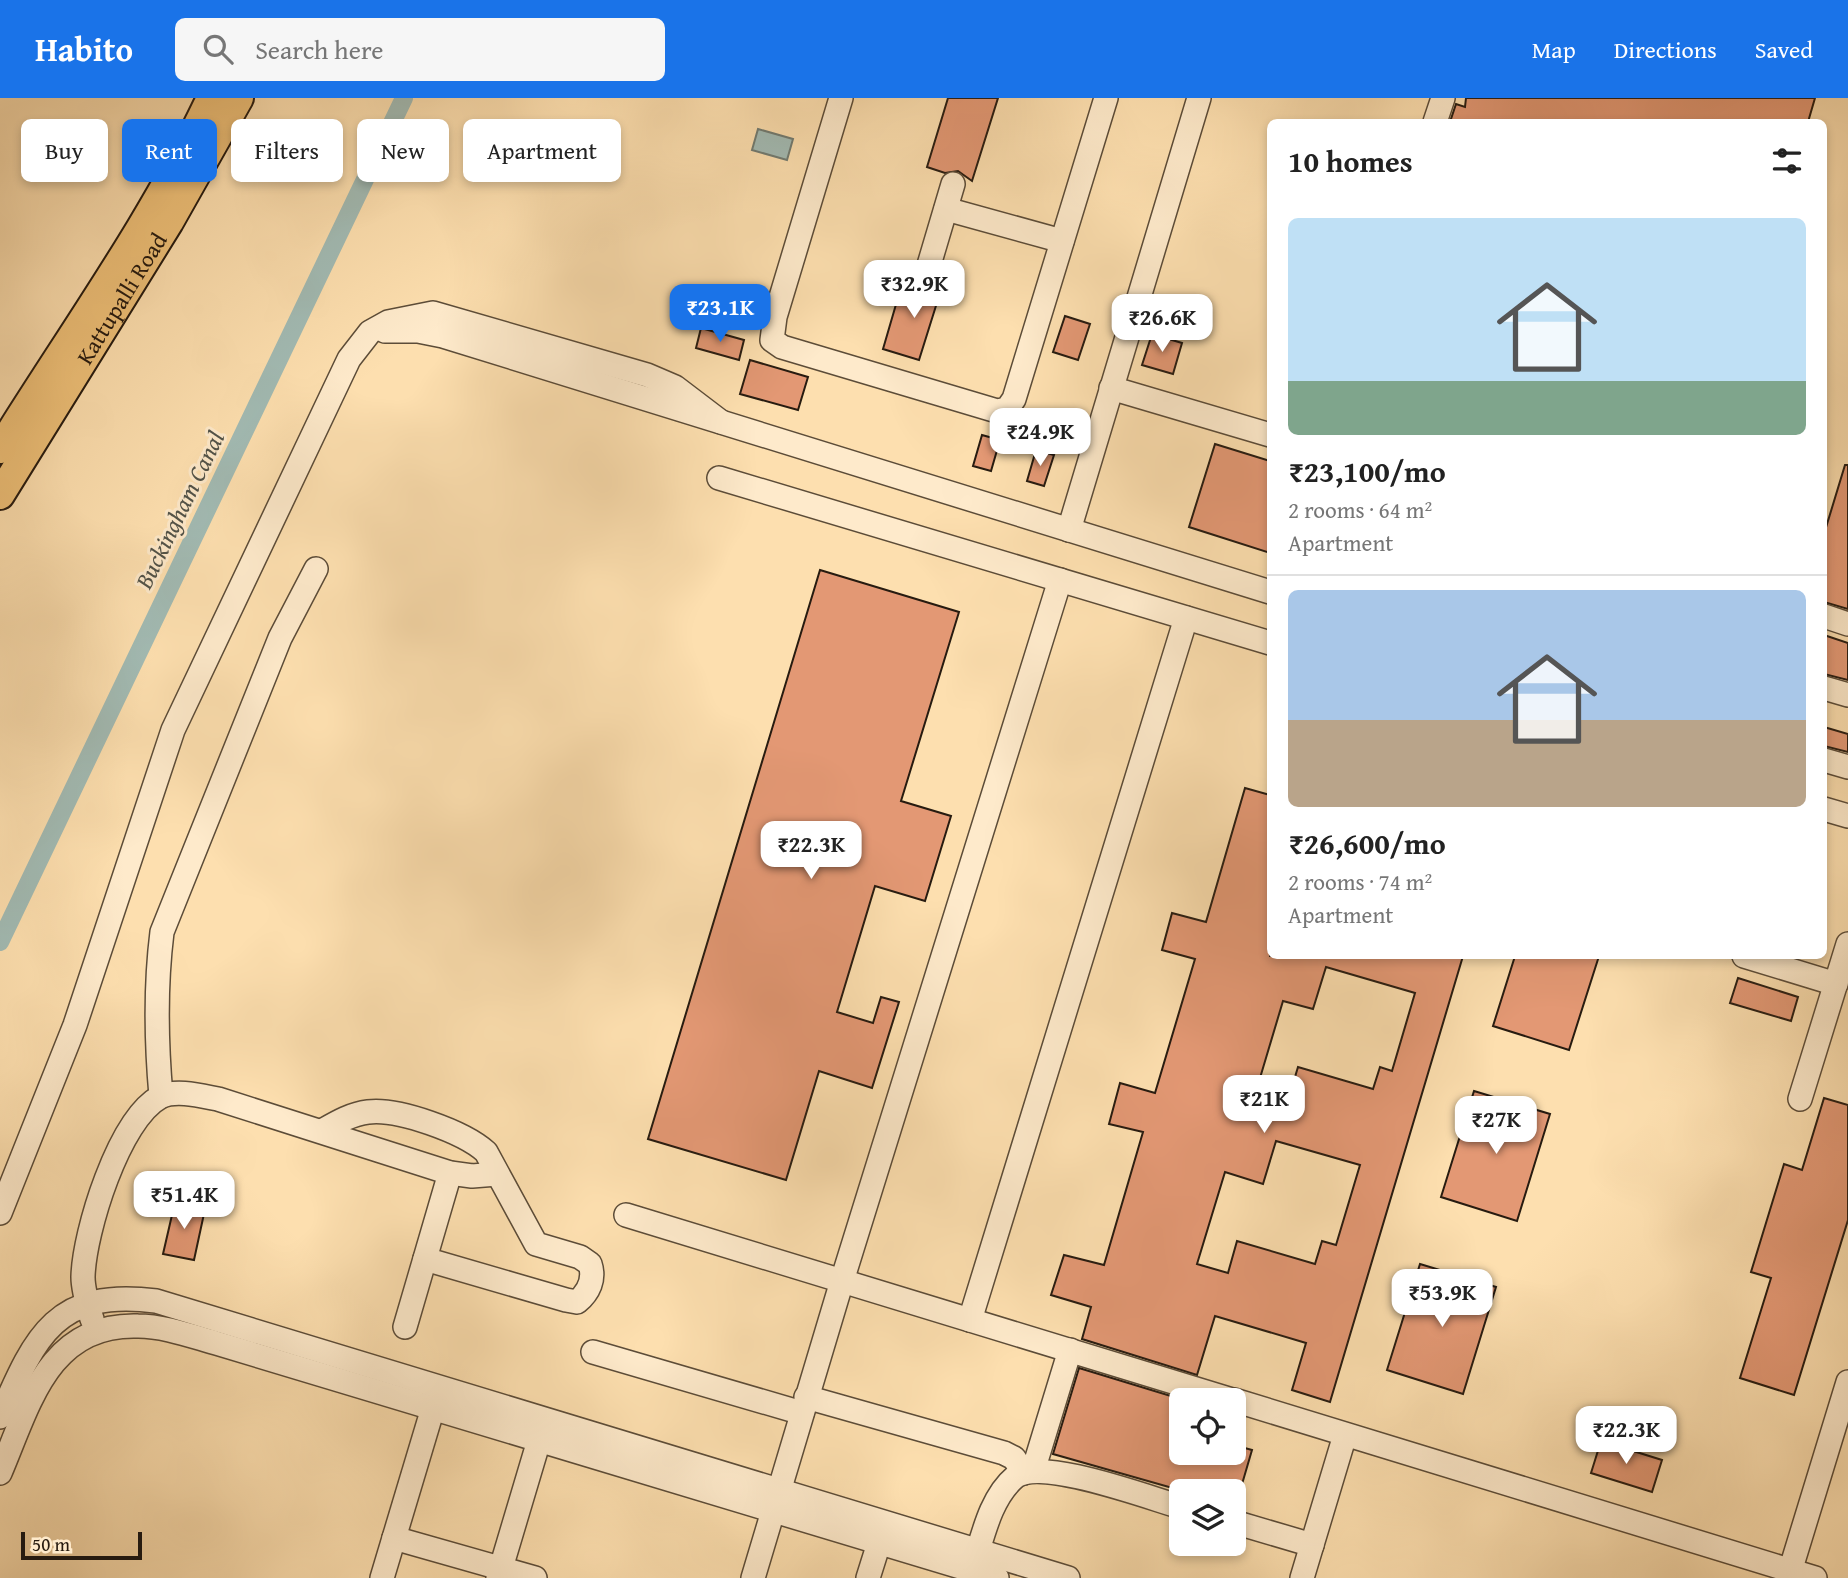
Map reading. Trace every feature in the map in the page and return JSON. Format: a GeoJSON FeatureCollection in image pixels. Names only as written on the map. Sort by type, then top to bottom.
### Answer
{"type":"FeatureCollection","features":[{"type":"Feature","properties":{"kind":"main road","name":"Kattupalli Road"},"geometry":{"type":"LineString","coordinates":[[0,449],[114,272],[183,155],[211,98]]}},
{"type":"Feature","properties":{"kind":"main road","name":"Kattupalli Road"},"geometry":{"type":"LineString","coordinates":[[0,495],[169,222],[239,98]]}},
{"type":"Feature","properties":{"kind":"lane"},"geometry":{"type":"LineString","coordinates":[[841,98],[772,328],[772,340],[775,344],[1003,410],[1014,399],[1106,98]]}},
{"type":"Feature","properties":{"kind":"lane"},"geometry":{"type":"LineString","coordinates":[[1069,530],[1199,98]]}},
{"type":"Feature","properties":{"kind":"lane"},"geometry":{"type":"LineString","coordinates":[[1436,119],[1443,98]]}},
{"type":"Feature","properties":{"kind":"lane"},"geometry":{"type":"LineString","coordinates":[[929,265],[953,184]]}},
{"type":"Feature","properties":{"kind":"lane"},"geometry":{"type":"LineString","coordinates":[[946,209],[1062,241]]}},
{"type":"Feature","properties":{"kind":"lane"},"geometry":{"type":"LineString","coordinates":[[0,1213],[75,1025],[159,765],[173,730],[349,359],[370,332],[403,330],[443,336],[1267,591]]}},
{"type":"Feature","properties":{"kind":"lane"},"geometry":{"type":"LineString","coordinates":[[1111,388],[1267,434]]}},
{"type":"Feature","properties":{"kind":"lane"},"geometry":{"type":"LineString","coordinates":[[719,478],[1267,642]]}},
{"type":"Feature","properties":{"kind":"lane"},"geometry":{"type":"LineString","coordinates":[[161,1096],[156,1036],[156,982],[162,932],[280,638],[316,569]]}},
{"type":"Feature","properties":{"kind":"lane"},"geometry":{"type":"LineString","coordinates":[[753,1578],[842,1281],[1060,580]]}},
{"type":"Feature","properties":{"kind":"lane"},"geometry":{"type":"LineString","coordinates":[[1827,617],[1848,624]]}},
{"type":"Feature","properties":{"kind":"lane"},"geometry":{"type":"LineString","coordinates":[[970,1320],[1186,618]]}},
{"type":"Feature","properties":{"kind":"lane"},"geometry":{"type":"LineString","coordinates":[[1827,689],[1848,695]]}},
{"type":"Feature","properties":{"kind":"lane"},"geometry":{"type":"LineString","coordinates":[[1827,761],[1848,767]]}},
{"type":"Feature","properties":{"kind":"lane"},"geometry":{"type":"LineString","coordinates":[[1827,810],[1848,816]]}},
{"type":"Feature","properties":{"kind":"lane"},"geometry":{"type":"LineString","coordinates":[[1800,1099],[1848,944]]}},
{"type":"Feature","properties":{"kind":"lane"},"geometry":{"type":"LineString","coordinates":[[1754,959],[1836,984]]}},
{"type":"Feature","properties":{"kind":"lane"},"geometry":{"type":"LineString","coordinates":[[95,1333],[83,1280],[92,1217],[107,1176],[141,1113],[161,1096],[188,1094],[218,1099],[450,1173],[472,1177],[497,1174]]}},
{"type":"Feature","properties":{"kind":"lane"},"geometry":{"type":"LineString","coordinates":[[322,1131],[349,1117],[369,1112],[387,1113],[473,1140],[486,1152],[536,1244],[580,1257],[590,1264],[591,1284],[585,1296],[577,1302],[425,1259]]}},
{"type":"Feature","properties":{"kind":"lane"},"geometry":{"type":"LineString","coordinates":[[405,1327],[450,1173]]}},
{"type":"Feature","properties":{"kind":"lane"},"geometry":{"type":"LineString","coordinates":[[626,1215],[1194,1388]]}},
{"type":"Feature","properties":{"kind":"lane"},"geometry":{"type":"LineString","coordinates":[[0,1417],[36,1341],[51,1325],[88,1306],[130,1298],[156,1301],[542,1430],[975,1561],[997,1578]]}},
{"type":"Feature","properties":{"kind":"lane"},"geometry":{"type":"LineString","coordinates":[[0,1473],[50,1363],[84,1336],[117,1326],[166,1330],[433,1408],[542,1430]]}},
{"type":"Feature","properties":{"kind":"lane"},"geometry":{"type":"LineString","coordinates":[[1029,1472],[1070,1350]]}},
{"type":"Feature","properties":{"kind":"lane"},"geometry":{"type":"LineString","coordinates":[[593,1352],[1004,1453],[1029,1472]]}},
{"type":"Feature","properties":{"kind":"lane"},"geometry":{"type":"LineString","coordinates":[[1790,1574],[1848,1382]]}},
{"type":"Feature","properties":{"kind":"lane"},"geometry":{"type":"LineString","coordinates":[[1246,1404],[1790,1574],[1815,1578]]}},
{"type":"Feature","properties":{"kind":"lane"},"geometry":{"type":"LineString","coordinates":[[382,1578],[433,1408]]}},
{"type":"Feature","properties":{"kind":"lane"},"geometry":{"type":"LineString","coordinates":[[499,1573],[542,1430]]}},
{"type":"Feature","properties":{"kind":"lane"},"geometry":{"type":"LineString","coordinates":[[1301,1578],[1345,1435]]}},
{"type":"Feature","properties":{"kind":"lane"},"geometry":{"type":"LineString","coordinates":[[975,1561],[1004,1489],[1029,1472],[1061,1472],[1169,1504]]}},
{"type":"Feature","properties":{"kind":"lane"},"geometry":{"type":"LineString","coordinates":[[775,1501],[879,1543],[1068,1578]]}},
{"type":"Feature","properties":{"kind":"lane"},"geometry":{"type":"LineString","coordinates":[[1246,1526],[1312,1545]]}},
{"type":"Feature","properties":{"kind":"lane"},"geometry":{"type":"LineString","coordinates":[[394,1538],[499,1573],[535,1578]]}},
{"type":"Feature","properties":{"kind":"lane"},"geometry":{"type":"LineString","coordinates":[[868,1578],[879,1543]]}},
{"type":"Feature","properties":{"kind":"water"},"geometry":{"type":"Polygon","coordinates":[[[758,129],[793,139],[787,160],[752,150],[758,129]]]}},
{"type":"Feature","properties":{"kind":"building"},"geometry":{"type":"Polygon","coordinates":[[[948,98],[998,98],[972,181],[958,171],[945,173],[927,167],[948,98]]]}},
{"type":"Feature","properties":{"kind":"building"},"geometry":{"type":"Polygon","coordinates":[[[1466,98],[1815,98],[1809,119],[1451,119],[1456,104],[1465,107],[1466,98]]]}},
{"type":"Feature","properties":{"kind":"building"},"geometry":{"type":"Polygon","coordinates":[[[920,275],[926,279],[945,277],[919,360],[883,349],[897,301],[911,305],[920,275]]]}},
{"type":"Feature","properties":{"kind":"building"},"geometry":{"type":"Polygon","coordinates":[[[1065,316],[1090,324],[1078,360],[1053,352],[1065,316]]]}},
{"type":"Feature","properties":{"kind":"building"},"geometry":{"type":"Polygon","coordinates":[[[701,328],[744,340],[739,360],[696,348],[701,328]]]}},
{"type":"Feature","properties":{"kind":"building"},"geometry":{"type":"Polygon","coordinates":[[[1152,334],[1182,343],[1173,374],[1142,365],[1152,334]]]}},
{"type":"Feature","properties":{"kind":"building"},"geometry":{"type":"Polygon","coordinates":[[[750,360],[808,377],[798,410],[740,394],[750,360]]]}},
{"type":"Feature","properties":{"kind":"building"},"geometry":{"type":"Polygon","coordinates":[[[982,435],[1000,440],[991,471],[973,466],[982,435]]]}},
{"type":"Feature","properties":{"kind":"building"},"geometry":{"type":"Polygon","coordinates":[[[1215,444],[1267,460],[1267,552],[1189,527],[1215,444]]]}},
{"type":"Feature","properties":{"kind":"building"},"geometry":{"type":"Polygon","coordinates":[[[1036,450],[1054,455],[1044,486],[1027,481],[1036,450]]]}},
{"type":"Feature","properties":{"kind":"building"},"geometry":{"type":"Polygon","coordinates":[[[1845,465],[1848,465],[1848,609],[1827,603],[1827,524],[1845,465]]]}},
{"type":"Feature","properties":{"kind":"building"},"geometry":{"type":"Polygon","coordinates":[[[820,570],[959,612],[901,801],[951,816],[925,901],[875,886],[837,1012],[873,1023],[881,997],[899,1002],[872,1088],[819,1071],[786,1180],[648,1139],[820,570]]]}},
{"type":"Feature","properties":{"kind":"building"},"geometry":{"type":"Polygon","coordinates":[[[1827,636],[1848,643],[1848,680],[1827,675],[1827,636]]]}},
{"type":"Feature","properties":{"kind":"building"},"geometry":{"type":"Polygon","coordinates":[[[1827,728],[1848,734],[1848,752],[1827,747],[1827,728]]]}},
{"type":"Feature","properties":{"kind":"building"},"geometry":{"type":"Polygon","coordinates":[[[1245,788],[1267,794],[1267,959],[1462,959],[1330,1402],[1292,1390],[1306,1343],[1215,1316],[1197,1375],[1082,1339],[1091,1307],[1051,1295],[1064,1255],[1104,1265],[1143,1132],[1109,1124],[1120,1083],[1155,1093],[1195,959],[1162,950],[1172,913],[1206,922],[1245,788]],[[1326,967],[1313,1009],[1283,1001],[1260,1078],[1292,1087],[1298,1067],[1373,1089],[1380,1067],[1392,1071],[1415,993],[1326,967]],[[1276,1141],[1263,1184],[1225,1172],[1197,1264],[1228,1273],[1237,1241],[1315,1264],[1322,1241],[1336,1245],[1360,1165],[1276,1141]]]}},
{"type":"Feature","properties":{"kind":"building"},"geometry":{"type":"Polygon","coordinates":[[[1514,959],[1598,959],[1569,1050],[1493,1026],[1514,959]]]}},
{"type":"Feature","properties":{"kind":"building"},"geometry":{"type":"Polygon","coordinates":[[[1738,978],[1798,997],[1791,1021],[1730,1003],[1738,978]]]}},
{"type":"Feature","properties":{"kind":"building"},"geometry":{"type":"Polygon","coordinates":[[[1474,1091],[1550,1114],[1517,1221],[1441,1197],[1474,1091]]]}},
{"type":"Feature","properties":{"kind":"building"},"geometry":{"type":"Polygon","coordinates":[[[1824,1098],[1848,1105],[1848,1220],[1794,1395],[1740,1378],[1771,1278],[1751,1272],[1784,1164],[1802,1170],[1824,1098]]]}},
{"type":"Feature","properties":{"kind":"building"},"geometry":{"type":"Polygon","coordinates":[[[175,1202],[205,1209],[194,1260],[163,1254],[175,1202]]]}},
{"type":"Feature","properties":{"kind":"building"},"geometry":{"type":"Polygon","coordinates":[[[1420,1264],[1496,1287],[1463,1394],[1387,1370],[1420,1264]]]}},
{"type":"Feature","properties":{"kind":"building"},"geometry":{"type":"Polygon","coordinates":[[[1079,1368],[1169,1395],[1169,1465],[1246,1465],[1246,1448],[1252,1450],[1244,1479],[1169,1479],[1169,1487],[1053,1454],[1079,1368]]]}},
{"type":"Feature","properties":{"kind":"building"},"geometry":{"type":"Polygon","coordinates":[[[1601,1441],[1662,1460],[1652,1492],[1591,1473],[1601,1441]]]}},
{"type":"Feature","properties":{"kind":"waterway","name":"Buckingham Canal"},"geometry":{"type":"LineString","coordinates":[[0,942],[404,98]]}}]}
